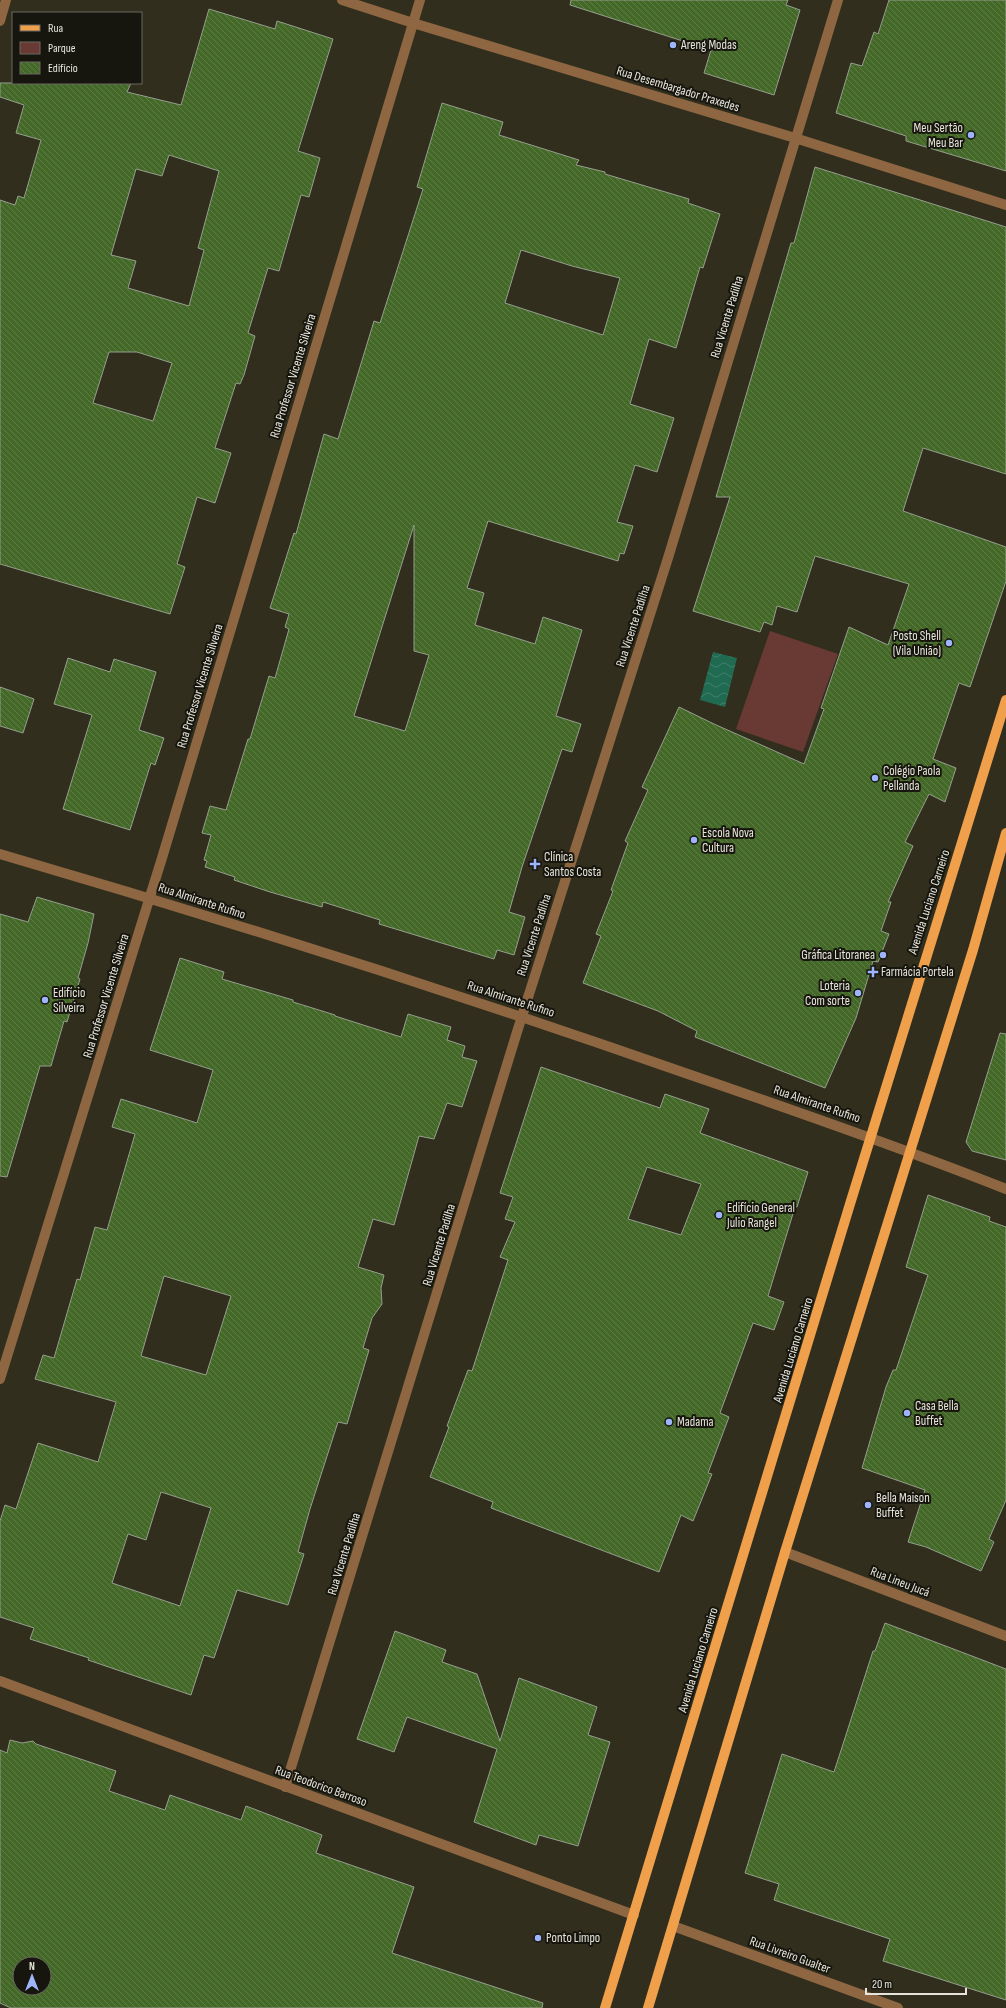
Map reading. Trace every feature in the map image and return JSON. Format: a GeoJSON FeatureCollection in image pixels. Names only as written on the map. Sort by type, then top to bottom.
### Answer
{"type":"FeatureCollection","features":[{"type":"Feature","properties":{"kind":"main road","name":"Avenida Luciano Carneiro"},"geometry":{"type":"LineString","coordinates":[[605,2008],[872,1137],[914,991],[1006,700]]}},
{"type":"Feature","properties":{"kind":"main road"},"geometry":{"type":"LineString","coordinates":[[648,2008],[785,1552],[912,1152],[973,950],[1006,834]]}},
{"type":"Feature","properties":{"kind":"street"},"geometry":{"type":"LineString","coordinates":[[0,21],[6,0]]}},
{"type":"Feature","properties":{"kind":"street","name":"Rua Desembargador Praxedes"},"geometry":{"type":"LineString","coordinates":[[342,0],[413,23],[795,138],[1006,205]]}},
{"type":"Feature","properties":{"kind":"street","name":"Rua Professor Vicente Silveira"},"geometry":{"type":"LineString","coordinates":[[0,1379],[150,898],[420,0]]}},
{"type":"Feature","properties":{"kind":"street","name":"Rua Vicente Padilha"},"geometry":{"type":"LineString","coordinates":[[285,1786],[523,1016],[668,558],[838,0]]}},
{"type":"Feature","properties":{"kind":"street","name":"Rua Almirante Rufino"},"geometry":{"type":"LineString","coordinates":[[0,854],[150,898],[523,1016],[872,1137],[1006,1189]]}},
{"type":"Feature","properties":{"kind":"street","name":"Rua Lineu Jucá"},"geometry":{"type":"LineString","coordinates":[[785,1552],[1006,1636]]}},
{"type":"Feature","properties":{"kind":"street","name":"Rua Teodorico Barroso"},"geometry":{"type":"LineString","coordinates":[[0,1681],[634,1915]]}},
{"type":"Feature","properties":{"kind":"street","name":"Rua Livreiro Gualter"},"geometry":{"type":"LineString","coordinates":[[673,1926],[898,2008]]}},
{"type":"Feature","properties":{"kind":"green space"},"geometry":{"type":"Polygon","coordinates":[[[770,631],[838,654],[803,752],[736,729],[770,631]]]}},
{"type":"Feature","properties":{"kind":"water"},"geometry":{"type":"Polygon","coordinates":[[[713,652],[737,658],[725,707],[700,700],[713,652]]]}},
{"type":"Feature","properties":{"kind":"building"},"geometry":{"type":"Polygon","coordinates":[[[571,0],[788,0],[786,5],[800,10],[774,95],[704,73],[711,50],[570,5],[571,0]]]}},
{"type":"Feature","properties":{"kind":"building"},"geometry":{"type":"Polygon","coordinates":[[[889,0],[1006,0],[1006,171],[906,141],[906,136],[836,113],[851,63],[862,66],[874,32],[878,34],[889,0]]]}},
{"type":"Feature","properties":{"kind":"building"},"geometry":{"type":"Polygon","coordinates":[[[209,9],[275,29],[277,21],[333,39],[298,151],[320,158],[309,197],[301,195],[279,271],[268,268],[248,333],[255,336],[244,375],[240,384],[236,383],[215,448],[231,453],[215,503],[197,497],[177,564],[185,567],[170,614],[0,564],[0,200],[15,205],[18,196],[24,198],[41,140],[16,133],[24,105],[0,97],[0,83],[131,84],[127,92],[181,105],[209,9]],[[169,155],[162,176],[136,169],[111,255],[136,261],[128,288],[189,306],[204,250],[198,248],[219,171],[169,155]],[[109,352],[93,403],[153,421],[172,363],[137,352],[109,352]]]}},
{"type":"Feature","properties":{"kind":"building"},"geometry":{"type":"Polygon","coordinates":[[[442,103],[503,122],[499,135],[579,160],[576,165],[605,172],[605,174],[689,199],[688,203],[720,214],[703,268],[700,267],[676,348],[649,339],[630,404],[674,418],[657,472],[635,465],[617,522],[633,526],[624,554],[620,553],[618,561],[488,521],[467,588],[484,593],[475,625],[535,644],[543,617],[582,630],[556,716],[581,724],[572,752],[562,749],[522,867],[509,912],[525,917],[514,955],[497,950],[494,959],[379,924],[380,920],[323,902],[322,907],[234,880],[235,877],[205,867],[207,861],[204,860],[211,835],[202,833],[210,806],[226,810],[269,676],[275,678],[289,629],[285,627],[289,614],[270,608],[294,533],[296,534],[324,434],[338,439],[374,321],[380,323],[423,189],[417,187],[442,103]],[[521,250],[505,303],[603,335],[620,278],[572,266],[521,250]],[[414,525],[354,716],[405,731],[429,655],[414,651],[414,525]]]}},
{"type":"Feature","properties":{"kind":"building"},"geometry":{"type":"Polygon","coordinates":[[[815,167],[1006,227],[1006,474],[923,448],[903,511],[1006,547],[1006,581],[970,687],[959,683],[933,759],[956,768],[945,802],[929,794],[905,842],[913,846],[888,902],[891,902],[881,931],[889,934],[878,962],[873,961],[856,1018],[825,1088],[695,1037],[697,1031],[658,1011],[583,983],[601,936],[596,934],[613,891],[611,890],[628,843],[625,841],[648,790],[642,787],[679,707],[804,764],[824,709],[821,708],[849,627],[888,645],[909,584],[815,556],[797,612],[777,606],[772,625],[764,622],[760,632],[693,611],[730,497],[716,497],[791,243],[794,243],[815,167]]]}},
{"type":"Feature","properties":{"kind":"building"},"geometry":{"type":"Polygon","coordinates":[[[68,658],[110,672],[114,659],[156,672],[139,730],[164,738],[155,765],[151,763],[130,830],[63,809],[92,715],[54,704],[68,658]]]}},
{"type":"Feature","properties":{"kind":"building"},"geometry":{"type":"Polygon","coordinates":[[[0,687],[34,699],[23,733],[0,726],[0,687]]]}},
{"type":"Feature","properties":{"kind":"building"},"geometry":{"type":"Polygon","coordinates":[[[37,897],[94,914],[88,943],[78,978],[80,979],[67,1022],[64,1021],[51,1066],[40,1066],[7,1177],[0,1176],[0,914],[28,922],[37,897]]]}},
{"type":"Feature","properties":{"kind":"building"},"geometry":{"type":"Polygon","coordinates":[[[180,958],[224,972],[222,979],[293,1000],[293,1002],[401,1037],[408,1014],[451,1027],[447,1040],[465,1046],[462,1057],[477,1061],[462,1107],[447,1103],[434,1139],[419,1136],[394,1225],[373,1219],[358,1267],[384,1275],[381,1288],[382,1304],[372,1318],[363,1348],[369,1350],[347,1424],[338,1422],[310,1509],[298,1552],[304,1554],[288,1605],[237,1590],[214,1658],[204,1655],[191,1695],[88,1660],[89,1658],[30,1639],[34,1628],[0,1617],[0,1521],[5,1505],[16,1509],[38,1443],[98,1462],[116,1402],[35,1379],[43,1355],[54,1358],[77,1279],[80,1280],[95,1227],[107,1230],[135,1134],[112,1127],[121,1099],[197,1123],[213,1070],[150,1050],[180,958]],[[164,1276],[141,1356],[206,1375],[231,1296],[164,1276]],[[161,1492],[146,1540],[128,1534],[112,1583],[180,1606],[211,1508],[161,1492]]]}},
{"type":"Feature","properties":{"kind":"building"},"geometry":{"type":"Polygon","coordinates":[[[1000,1033],[1006,1034],[1006,1160],[972,1151],[966,1142],[1000,1033]]]}},
{"type":"Feature","properties":{"kind":"building"},"geometry":{"type":"Polygon","coordinates":[[[541,1067],[660,1108],[665,1094],[709,1109],[700,1133],[808,1172],[797,1207],[795,1207],[768,1296],[784,1302],[774,1330],[753,1323],[720,1413],[729,1417],[708,1473],[712,1474],[693,1521],[681,1515],[659,1572],[491,1508],[493,1502],[430,1477],[468,1370],[472,1371],[508,1260],[500,1257],[515,1222],[505,1219],[513,1197],[500,1193],[541,1067]],[[647,1167],[628,1219],[681,1235],[701,1184],[647,1167]]]}},
{"type":"Feature","properties":{"kind":"building"},"geometry":{"type":"Polygon","coordinates":[[[928,1195],[990,1217],[989,1221],[1006,1227],[1006,1500],[989,1539],[994,1542],[981,1571],[926,1547],[908,1542],[925,1490],[862,1468],[886,1387],[893,1370],[896,1370],[928,1275],[906,1267],[928,1195]]]}},
{"type":"Feature","properties":{"kind":"building"},"geometry":{"type":"Polygon","coordinates":[[[885,1623],[1006,1669],[1006,2000],[883,1961],[890,1939],[774,1900],[779,1884],[745,1873],[782,1754],[834,1772],[873,1651],[875,1651],[885,1623]]]}},
{"type":"Feature","properties":{"kind":"building"},"geometry":{"type":"Polygon","coordinates":[[[395,1631],[446,1650],[442,1662],[477,1674],[500,1741],[519,1678],[597,1707],[588,1735],[610,1742],[578,1846],[539,1835],[536,1845],[474,1822],[497,1749],[407,1717],[394,1752],[357,1739],[395,1631]]]}},
{"type":"Feature","properties":{"kind":"building"},"geometry":{"type":"Polygon","coordinates":[[[10,1740],[22,1743],[33,1741],[36,1744],[116,1771],[109,1791],[165,1810],[170,1795],[241,1820],[246,1806],[322,1835],[316,1853],[414,1887],[392,1953],[543,2003],[542,2008],[11,2008],[0,2003],[0,1750],[7,1753],[10,1740]]]}},
{"type":"Feature","properties":{"kind":"place","name":"Areng Modas"},"geometry":{"type":"Point","coordinates":[673,45]}},
{"type":"Feature","properties":{"kind":"place","name":"Meu Sertão Meu Bar"},"geometry":{"type":"Point","coordinates":[971,135]}},
{"type":"Feature","properties":{"kind":"place","name":"Posto Shell (Vila União)"},"geometry":{"type":"Point","coordinates":[949,643]}},
{"type":"Feature","properties":{"kind":"place","name":"Colégio Paola Pellanda"},"geometry":{"type":"Point","coordinates":[875,778]}},
{"type":"Feature","properties":{"kind":"place","name":"Escola Nova Cultura"},"geometry":{"type":"Point","coordinates":[694,840]}},
{"type":"Feature","properties":{"kind":"place","name":"Clínica Santos Costa"},"geometry":{"type":"Point","coordinates":[535,864]}},
{"type":"Feature","properties":{"kind":"place","name":"Gráfica Litoranea"},"geometry":{"type":"Point","coordinates":[883,955]}},
{"type":"Feature","properties":{"kind":"place","name":"Farmácia Portela"},"geometry":{"type":"Point","coordinates":[873,972]}},
{"type":"Feature","properties":{"kind":"place","name":"Loteria Com sorte"},"geometry":{"type":"Point","coordinates":[858,993]}},
{"type":"Feature","properties":{"kind":"place","name":"Edifício Silveira"},"geometry":{"type":"Point","coordinates":[45,1000]}},
{"type":"Feature","properties":{"kind":"place","name":"Edifício General Julio Rangel"},"geometry":{"type":"Point","coordinates":[719,1215]}},
{"type":"Feature","properties":{"kind":"place","name":"Casa Bella Buffet"},"geometry":{"type":"Point","coordinates":[907,1413]}},
{"type":"Feature","properties":{"kind":"place","name":"Madama"},"geometry":{"type":"Point","coordinates":[669,1422]}},
{"type":"Feature","properties":{"kind":"place","name":"Bella Maison Buffet"},"geometry":{"type":"Point","coordinates":[868,1505]}},
{"type":"Feature","properties":{"kind":"place","name":"Ponto Limpo"},"geometry":{"type":"Point","coordinates":[538,1938]}}]}
